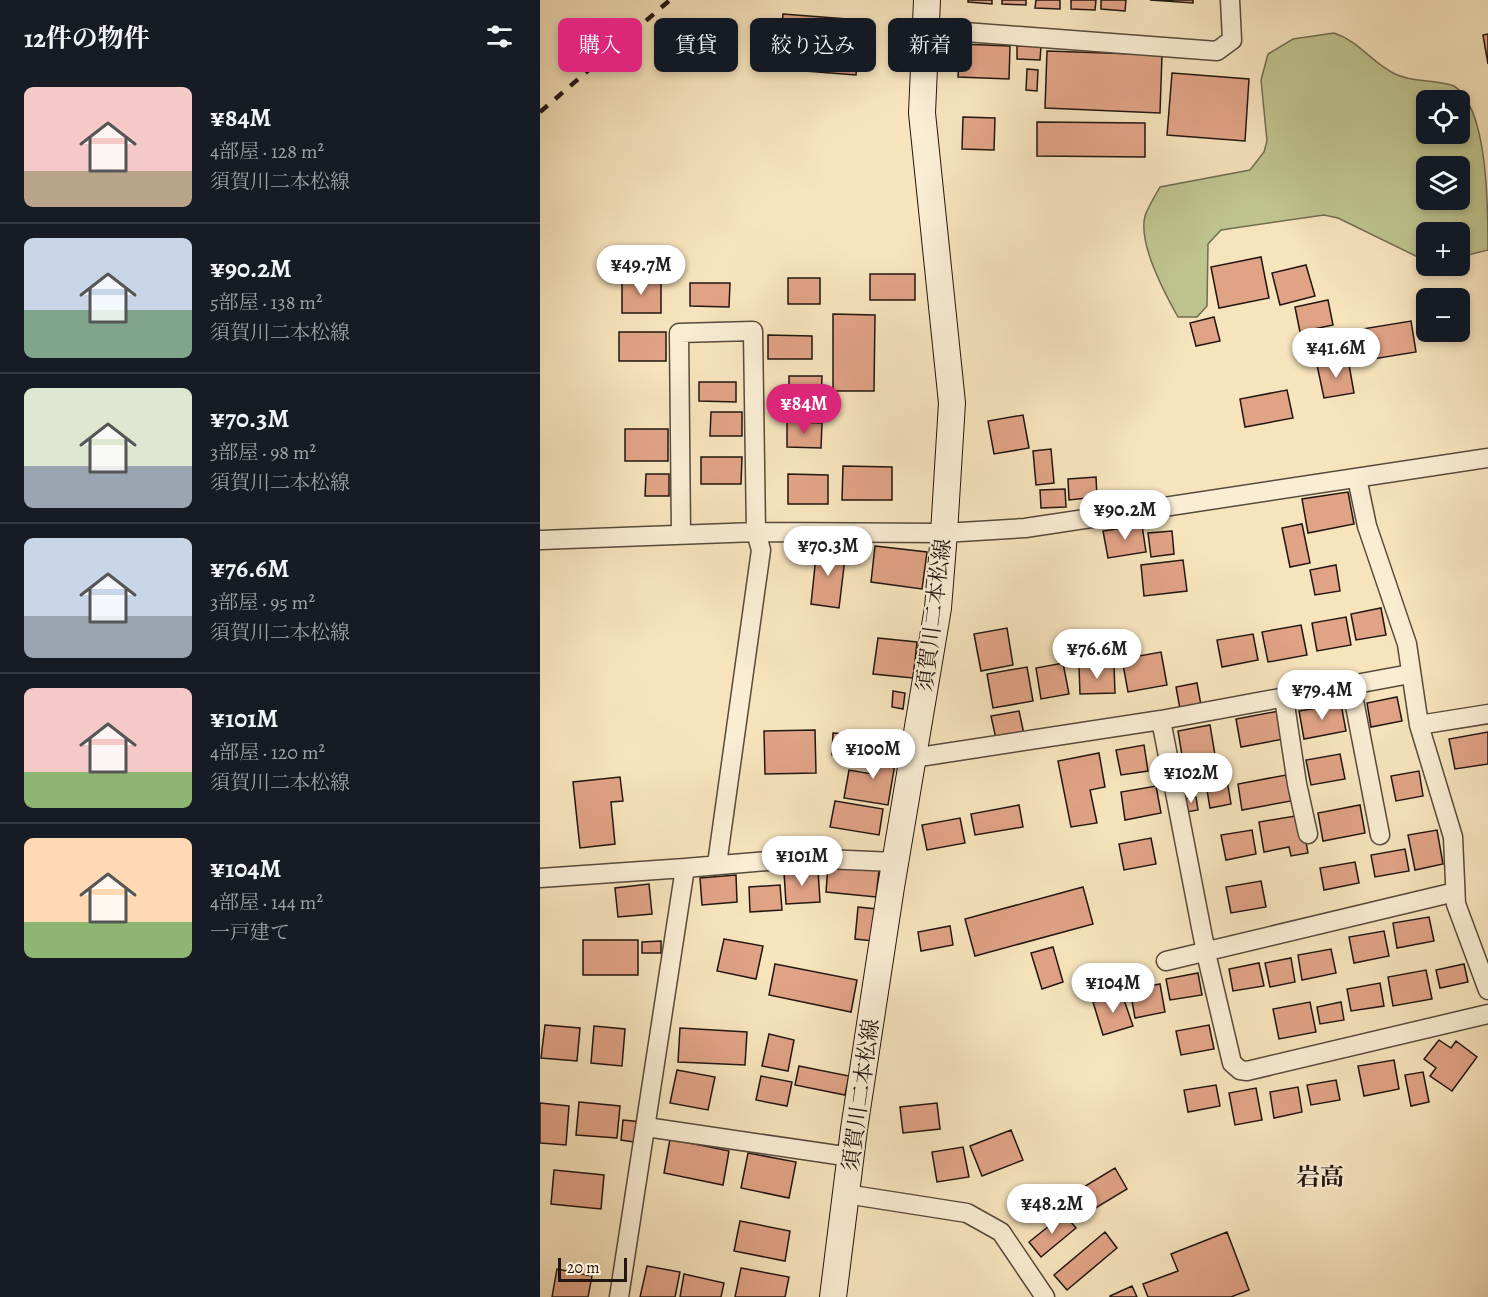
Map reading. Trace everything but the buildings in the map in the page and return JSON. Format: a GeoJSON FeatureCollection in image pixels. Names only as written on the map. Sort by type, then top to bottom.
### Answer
{"type":"FeatureCollection","features":[{"type":"Feature","properties":{"kind":"main road","name":"須賀川二本松線"},"geometry":{"type":"LineString","coordinates":[[926,18],[927,0]]}},
{"type":"Feature","properties":{"kind":"main road","name":"須賀川二本松線"},"geometry":{"type":"LineString","coordinates":[[833,1297],[851,1157],[895,862],[938,608],[944,533],[952,403],[922,112],[924,72]]}},
{"type":"Feature","properties":{"kind":"street"},"geometry":{"type":"LineString","coordinates":[[972,32],[1217,51],[1232,40],[1230,0]]}},
{"type":"Feature","properties":{"kind":"street"},"geometry":{"type":"LineString","coordinates":[[681,534],[679,333],[753,331],[756,532],[761,550],[717,864]]}},
{"type":"Feature","properties":{"kind":"street"},"geometry":{"type":"LineString","coordinates":[[540,540],[756,532],[944,533],[1025,528],[1488,458]]}},
{"type":"Feature","properties":{"kind":"street"},"geometry":{"type":"LineString","coordinates":[[1357,478],[1367,526],[1407,644],[1419,725],[1453,837],[1455,891],[1462,923],[1488,990]]}},
{"type":"Feature","properties":{"kind":"street"},"geometry":{"type":"LineString","coordinates":[[913,758],[1161,720],[1410,674]]}},
{"type":"Feature","properties":{"kind":"street"},"geometry":{"type":"LineString","coordinates":[[1351,685],[1380,835]]}},
{"type":"Feature","properties":{"kind":"street"},"geometry":{"type":"LineString","coordinates":[[1284,698],[1297,784],[1308,834]]}},
{"type":"Feature","properties":{"kind":"street"},"geometry":{"type":"LineString","coordinates":[[1419,725],[1488,714]]}},
{"type":"Feature","properties":{"kind":"street"},"geometry":{"type":"LineString","coordinates":[[1161,720],[1206,953],[1232,1063],[1240,1070],[1247,1071],[1488,1014]]}},
{"type":"Feature","properties":{"kind":"street"},"geometry":{"type":"LineString","coordinates":[[540,878],[801,858],[895,862]]}},
{"type":"Feature","properties":{"kind":"street"},"geometry":{"type":"LineString","coordinates":[[619,1297],[685,868]]}},
{"type":"Feature","properties":{"kind":"street"},"geometry":{"type":"LineString","coordinates":[[1166,961],[1455,891]]}},
{"type":"Feature","properties":{"kind":"street"},"geometry":{"type":"LineString","coordinates":[[646,1127],[851,1157]]}},
{"type":"Feature","properties":{"kind":"street"},"geometry":{"type":"LineString","coordinates":[[846,1194],[967,1213],[1001,1232],[1044,1297]]}},
{"type":"Feature","properties":{"kind":"green space"},"geometry":{"type":"Polygon","coordinates":[[[1334,33],[1351,41],[1395,74],[1409,79],[1440,82],[1454,86],[1458,90],[1416,90],[1416,144],[1470,144],[1470,107],[1480,136],[1484,160],[1488,250],[1470,254],[1470,222],[1416,222],[1416,256],[1338,218],[1324,215],[1221,230],[1208,244],[1207,306],[1197,317],[1178,317],[1149,254],[1144,227],[1146,213],[1160,187],[1250,170],[1264,152],[1267,141],[1261,80],[1268,54],[1293,39],[1334,33]]]}},
{"type":"Feature","properties":{"kind":"railway"},"geometry":{"type":"LineString","coordinates":[[540,112],[670,0]]}},
{"type":"Feature","properties":{"kind":"district","name":"岩高"},"geometry":{"type":"Point","coordinates":[1320,1177]}}]}
